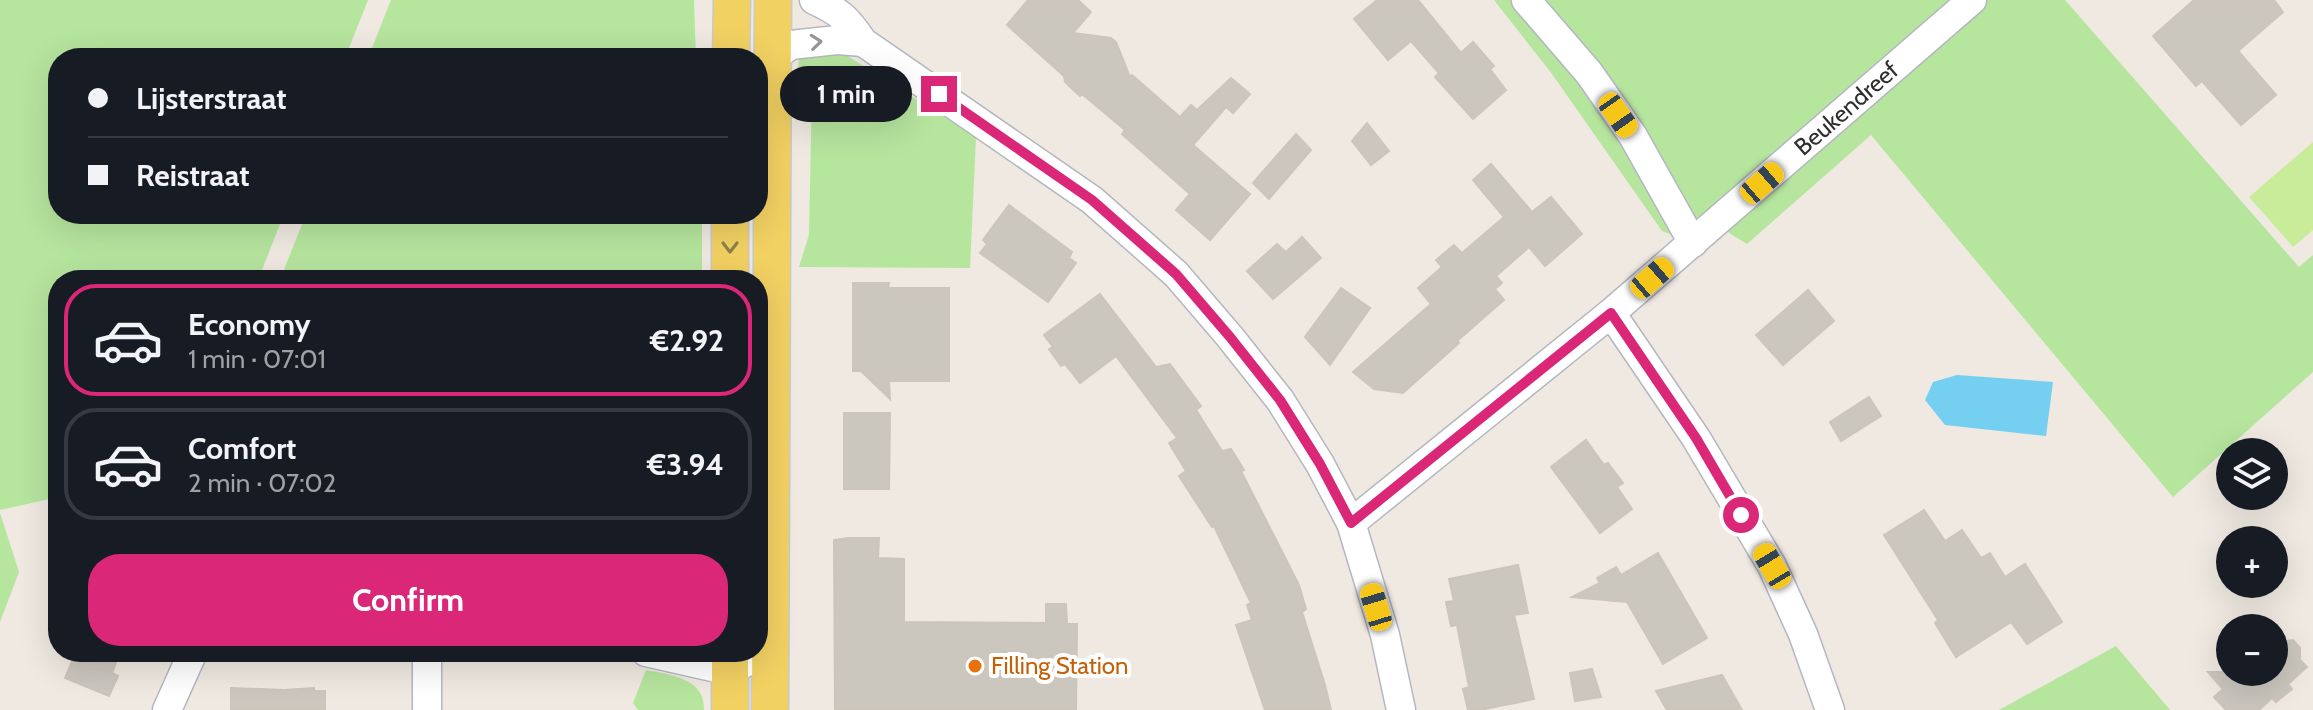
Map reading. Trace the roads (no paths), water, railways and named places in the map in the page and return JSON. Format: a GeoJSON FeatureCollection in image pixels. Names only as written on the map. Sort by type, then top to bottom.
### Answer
{"type":"FeatureCollection","features":[{"type":"Feature","properties":{"kind":"main road"},"geometry":{"type":"LineString","coordinates":[[731,48],[732,0]]}},
{"type":"Feature","properties":{"kind":"main road"},"geometry":{"type":"LineString","coordinates":[[768,383],[773,0]]}},
{"type":"Feature","properties":{"kind":"main road"},"geometry":{"type":"LineString","coordinates":[[730,224],[730,270]]}},
{"type":"Feature","properties":{"kind":"main road"},"geometry":{"type":"LineString","coordinates":[[730,662],[730,710]]}},
{"type":"Feature","properties":{"kind":"main road"},"geometry":{"type":"LineString","coordinates":[[766,662],[770,710]]}},
{"type":"Feature","properties":{"kind":"street"},"geometry":{"type":"LineString","coordinates":[[814,0],[849,20],[863,42],[1092,200],[1176,274],[1230,337],[1280,400],[1320,464],[1351,523],[1385,635],[1401,710]]}},
{"type":"Feature","properties":{"kind":"street"},"geometry":{"type":"LineString","coordinates":[[1526,0],[1598,86],[1633,136],[1693,243]]}},
{"type":"Feature","properties":{"kind":"street","name":"Beukendreef"},"geometry":{"type":"LineString","coordinates":[[1351,523],[1611,313],[1972,0]]}},
{"type":"Feature","properties":{"kind":"street"},"geometry":{"type":"LineString","coordinates":[[773,57],[791,45],[837,40],[863,42]]}},
{"type":"Feature","properties":{"kind":"street"},"geometry":{"type":"LineString","coordinates":[[1611,313],[1696,438],[1772,566],[1803,634],[1830,710]]}},
{"type":"Feature","properties":{"kind":"street"},"geometry":{"type":"LineString","coordinates":[[167,710],[189,662]]}},
{"type":"Feature","properties":{"kind":"street"},"geometry":{"type":"LineString","coordinates":[[427,662],[427,710]]}},
{"type":"Feature","properties":{"kind":"water"},"geometry":{"type":"Polygon","coordinates":[[[1957,375],[2053,382],[2046,436],[1945,425],[1925,400],[1933,382],[1957,375]]]}},
{"type":"Feature","properties":{"kind":"place","name":"Filling Station"},"geometry":{"type":"Point","coordinates":[975,666]}}]}
